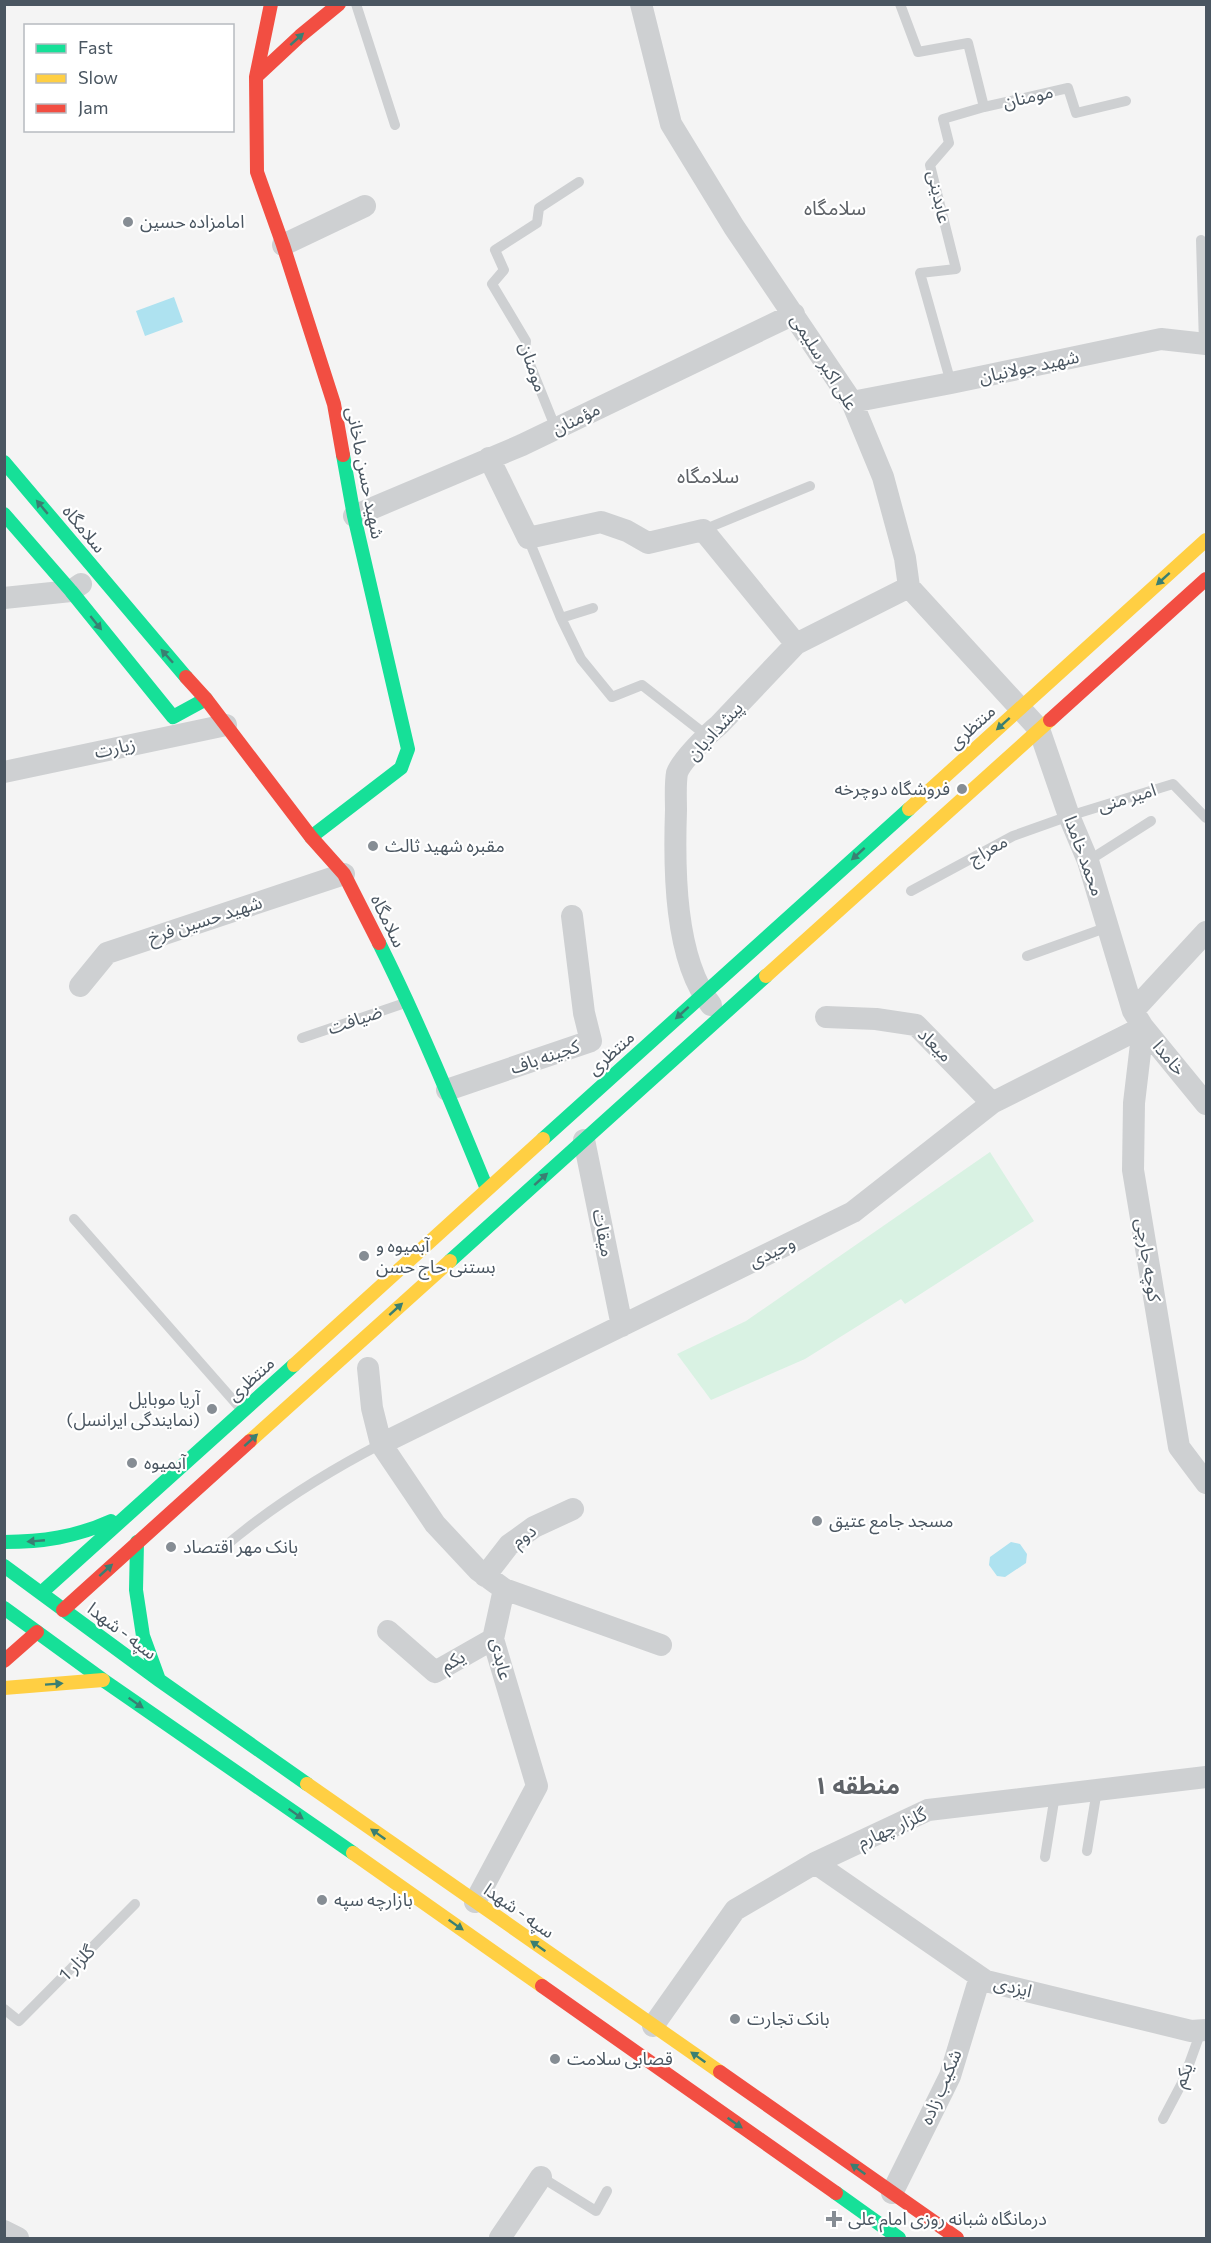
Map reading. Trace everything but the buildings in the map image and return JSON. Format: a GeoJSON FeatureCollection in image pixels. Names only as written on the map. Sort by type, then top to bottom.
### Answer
{"type":"FeatureCollection","features":[{"type":"Feature","properties":{"kind":"main road","name":"شهید حسن ماخانی"},"geometry":{"type":"LineString","coordinates":[[271,4],[255,76],[257,172],[334,404],[354,516],[408,749],[401,768],[311,837]]}},
{"type":"Feature","properties":{"kind":"main road"},"geometry":{"type":"LineString","coordinates":[[255,76],[339,4]]}},
{"type":"Feature","properties":{"kind":"main road","name":"سلامگاه"},"geometry":{"type":"LineString","coordinates":[[4,462],[206,699],[311,837],[344,874],[408,1002],[447,1089],[487,1189]]}},
{"type":"Feature","properties":{"kind":"main road"},"geometry":{"type":"LineString","coordinates":[[4,514],[71,591],[173,717],[206,699]]}},
{"type":"Feature","properties":{"kind":"main road","name":"منتظری"},"geometry":{"type":"LineString","coordinates":[[20,1608],[131,1511],[1206,540]]}},
{"type":"Feature","properties":{"kind":"main road"},"geometry":{"type":"LineString","coordinates":[[4,1661],[1206,579]]}},
{"type":"Feature","properties":{"kind":"main road"},"geometry":{"type":"LineString","coordinates":[[4,1542],[33,1542],[67,1537],[99,1527],[131,1511]]}},
{"type":"Feature","properties":{"kind":"main road"},"geometry":{"type":"LineString","coordinates":[[137,1542],[136,1590],[143,1636],[159,1680]]}},
{"type":"Feature","properties":{"kind":"main road"},"geometry":{"type":"LineString","coordinates":[[4,1566],[20,1608],[50,1621],[103,1680],[374,1867],[899,2238]]}},
{"type":"Feature","properties":{"kind":"main road"},"geometry":{"type":"LineString","coordinates":[[20,1608],[50,1621]]}},
{"type":"Feature","properties":{"kind":"main road","name":"سپه - شهدا"},"geometry":{"type":"LineString","coordinates":[[50,1621],[159,1680],[957,2238]]}},
{"type":"Feature","properties":{"kind":"main road"},"geometry":{"type":"LineString","coordinates":[[4,1688],[103,1680]]}},
{"type":"Feature","properties":{"kind":"street","name":"علی اکبر سلیمی"},"geometry":{"type":"LineString","coordinates":[[641,4],[671,124],[734,227],[852,402],[883,477],[905,558],[909,586]]}},
{"type":"Feature","properties":{"kind":"street"},"geometry":{"type":"LineString","coordinates":[[283,245],[365,206]]}},
{"type":"Feature","properties":{"kind":"street","name":"مؤمنان"},"geometry":{"type":"LineString","coordinates":[[354,516],[556,429],[794,314]]}},
{"type":"Feature","properties":{"kind":"street","name":"شهید جولانیان"},"geometry":{"type":"LineString","coordinates":[[852,402],[951,384],[1161,339],[1205,344]]}},
{"type":"Feature","properties":{"kind":"street"},"geometry":{"type":"LineString","coordinates":[[489,458],[528,538],[601,522],[627,531],[648,543],[703,530],[796,644]]}},
{"type":"Feature","properties":{"kind":"street"},"geometry":{"type":"LineString","coordinates":[[4,598],[71,591],[97,573]]}},
{"type":"Feature","properties":{"kind":"street"},"geometry":{"type":"LineString","coordinates":[[909,586],[1020,708]]}},
{"type":"Feature","properties":{"kind":"street","name":"پیشدادیان"},"geometry":{"type":"LineString","coordinates":[[720,1017],[703,995],[685,949],[674,862],[678,772],[706,735],[719,725],[796,644],[909,586]]}},
{"type":"Feature","properties":{"kind":"street","name":"محمد خامدا"},"geometry":{"type":"LineString","coordinates":[[1020,708],[1039,729],[1069,816],[1088,861],[1138,1019]]}},
{"type":"Feature","properties":{"kind":"street","name":"زیارت"},"geometry":{"type":"LineString","coordinates":[[4,772],[226,725]]}},
{"type":"Feature","properties":{"kind":"street","name":"شهید حسین فرخ"},"geometry":{"type":"LineString","coordinates":[[80,986],[107,953],[344,874]]}},
{"type":"Feature","properties":{"kind":"street","name":"کجینه باف"},"geometry":{"type":"LineString","coordinates":[[447,1089],[591,1041],[584,1013],[572,916]]}},
{"type":"Feature","properties":{"kind":"street"},"geometry":{"type":"LineString","coordinates":[[1138,1019],[1206,932]]}},
{"type":"Feature","properties":{"kind":"street","name":"میعاد"},"geometry":{"type":"LineString","coordinates":[[826,1017],[876,1019],[916,1025],[992,1103]]}},
{"type":"Feature","properties":{"kind":"street","name":"وحیدی"},"geometry":{"type":"LineString","coordinates":[[381,1444],[853,1212],[992,1103],[1138,1019]]}},
{"type":"Feature","properties":{"kind":"street","name":"خامدا"},"geometry":{"type":"LineString","coordinates":[[1138,1019],[1206,1104]]}},
{"type":"Feature","properties":{"kind":"street","name":"کوچه جارچی"},"geometry":{"type":"LineString","coordinates":[[1138,1019],[1133,1170],[1179,1446],[1206,1483]]}},
{"type":"Feature","properties":{"kind":"street","name":"میقات"},"geometry":{"type":"LineString","coordinates":[[584,1140],[622,1326]]}},
{"type":"Feature","properties":{"kind":"street"},"geometry":{"type":"LineString","coordinates":[[368,1368],[372,1408],[381,1444],[435,1524],[485,1576],[504,1590],[661,1645]]}},
{"type":"Feature","properties":{"kind":"street","name":"دوم"},"geometry":{"type":"LineString","coordinates":[[485,1576],[509,1545],[534,1527],[573,1509]]}},
{"type":"Feature","properties":{"kind":"street","name":"عابدی"},"geometry":{"type":"LineString","coordinates":[[475,1902],[537,1786],[493,1639],[504,1590]]}},
{"type":"Feature","properties":{"kind":"street","name":"یکم"},"geometry":{"type":"LineString","coordinates":[[388,1631],[435,1672],[493,1639]]}},
{"type":"Feature","properties":{"kind":"street","name":"گلزار چهارم"},"geometry":{"type":"LineString","coordinates":[[652,2026],[735,1910],[815,1863],[928,1810],[1206,1777]]}},
{"type":"Feature","properties":{"kind":"street","name":"ایزدی"},"geometry":{"type":"LineString","coordinates":[[815,1863],[986,1981],[1191,2031],[1204,2030]]}},
{"type":"Feature","properties":{"kind":"street","name":"شکیب زاده"},"geometry":{"type":"LineString","coordinates":[[892,2193],[950,2076],[980,1977]]}},
{"type":"Feature","properties":{"kind":"street"},"geometry":{"type":"LineString","coordinates":[[500,2238],[541,2177]]}},
{"type":"Feature","properties":{"kind":"street"},"geometry":{"type":"LineString","coordinates":[[4,2231],[18,2238]]}},
{"type":"Feature","properties":{"kind":"lane"},"geometry":{"type":"LineString","coordinates":[[356,4],[395,125]]}},
{"type":"Feature","properties":{"kind":"lane"},"geometry":{"type":"LineString","coordinates":[[900,4],[918,52],[968,43],[984,107]]}},
{"type":"Feature","properties":{"kind":"lane","name":"مومنان"},"geometry":{"type":"LineString","coordinates":[[984,107],[1068,88],[1076,113],[1126,101]]}},
{"type":"Feature","properties":{"kind":"lane","name":"عابدینی"},"geometry":{"type":"LineString","coordinates":[[951,384],[921,273],[956,269],[930,165],[949,143],[943,119],[984,107]]}},
{"type":"Feature","properties":{"kind":"lane","name":"مومنان"},"geometry":{"type":"LineString","coordinates":[[556,429],[525,352],[526,341],[492,284],[504,270],[495,250],[537,223],[539,207],[579,182]]}},
{"type":"Feature","properties":{"kind":"lane"},"geometry":{"type":"LineString","coordinates":[[1201,240],[1205,344]]}},
{"type":"Feature","properties":{"kind":"lane"},"geometry":{"type":"LineString","coordinates":[[703,530],[810,486]]}},
{"type":"Feature","properties":{"kind":"lane"},"geometry":{"type":"LineString","coordinates":[[528,538],[561,618],[581,659],[612,698],[642,686],[706,735]]}},
{"type":"Feature","properties":{"kind":"lane"},"geometry":{"type":"LineString","coordinates":[[561,618],[593,608]]}},
{"type":"Feature","properties":{"kind":"lane","name":"امیر منی"},"geometry":{"type":"LineString","coordinates":[[1069,816],[1173,784],[1206,818]]}},
{"type":"Feature","properties":{"kind":"lane","name":"معراج"},"geometry":{"type":"LineString","coordinates":[[910,891],[1013,836],[1069,816]]}},
{"type":"Feature","properties":{"kind":"lane"},"geometry":{"type":"LineString","coordinates":[[1088,861],[1151,821]]}},
{"type":"Feature","properties":{"kind":"lane"},"geometry":{"type":"LineString","coordinates":[[1027,956],[1108,927]]}},
{"type":"Feature","properties":{"kind":"lane","name":"ضیافت"},"geometry":{"type":"LineString","coordinates":[[302,1038],[408,1002]]}},
{"type":"Feature","properties":{"kind":"lane"},"geometry":{"type":"LineString","coordinates":[[74,1219],[243,1410]]}},
{"type":"Feature","properties":{"kind":"lane"},"geometry":{"type":"LineString","coordinates":[[223,1548],[255,1521],[304,1488],[381,1444]]}},
{"type":"Feature","properties":{"kind":"lane"},"geometry":{"type":"LineString","coordinates":[[1087,1851],[1097,1790]]}},
{"type":"Feature","properties":{"kind":"lane"},"geometry":{"type":"LineString","coordinates":[[1045,1857],[1055,1795]]}},
{"type":"Feature","properties":{"kind":"lane","name":"گلزار 1"},"geometry":{"type":"LineString","coordinates":[[4,2009],[19,2021],[135,1904]]}},
{"type":"Feature","properties":{"kind":"lane","name":"یکم"},"geometry":{"type":"LineString","coordinates":[[1163,2119],[1183,2081],[1204,2030]]}},
{"type":"Feature","properties":{"kind":"lane"},"geometry":{"type":"LineString","coordinates":[[541,2177],[596,2211],[607,2192]]}},
{"type":"Feature","properties":{"kind":"green space"},"geometry":{"type":"Polygon","coordinates":[[[990,1152],[1034,1221],[905,1304],[901,1299],[805,1359],[711,1400],[677,1354],[746,1321],[990,1152]]]}},
{"type":"Feature","properties":{"kind":"water"},"geometry":{"type":"Polygon","coordinates":[[[174,297],[183,322],[145,336],[136,311],[174,297]]]}},
{"type":"Feature","properties":{"kind":"water"},"geometry":{"type":"Polygon","coordinates":[[[1011,1542],[1020,1544],[1027,1554],[1026,1563],[1005,1577],[997,1576],[989,1565],[990,1557],[1011,1542]]]}},
{"type":"Feature","properties":{"kind":"traffic: fast"},"geometry":{"type":"LineString","coordinates":[[311,837],[401,768],[408,749],[354,516],[343,455]]}},
{"type":"Feature","properties":{"kind":"traffic: fast"},"geometry":{"type":"LineString","coordinates":[[4,462],[186,677]]}},
{"type":"Feature","properties":{"kind":"traffic: fast"},"geometry":{"type":"LineString","coordinates":[[4,514],[71,591],[173,717],[206,699]]}},
{"type":"Feature","properties":{"kind":"traffic: fast"},"geometry":{"type":"LineString","coordinates":[[543,1139],[909,809]]}},
{"type":"Feature","properties":{"kind":"traffic: fast"},"geometry":{"type":"LineString","coordinates":[[379,943],[422,1034],[487,1189]]}},
{"type":"Feature","properties":{"kind":"traffic: fast"},"geometry":{"type":"LineString","coordinates":[[450,1261],[766,976]]}},
{"type":"Feature","properties":{"kind":"traffic: fast"},"geometry":{"type":"LineString","coordinates":[[41,1593],[294,1365]]}},
{"type":"Feature","properties":{"kind":"traffic: fast"},"geometry":{"type":"LineString","coordinates":[[4,1542],[59,1538],[111,1521]]}},
{"type":"Feature","properties":{"kind":"traffic: fast"},"geometry":{"type":"LineString","coordinates":[[137,1542],[136,1590],[143,1636],[159,1680]]}},
{"type":"Feature","properties":{"kind":"traffic: fast"},"geometry":{"type":"LineString","coordinates":[[4,1566],[159,1680],[307,1784]]}},
{"type":"Feature","properties":{"kind":"traffic: fast"},"geometry":{"type":"LineString","coordinates":[[4,1608],[103,1680],[353,1853]]}},
{"type":"Feature","properties":{"kind":"traffic: fast"},"geometry":{"type":"LineString","coordinates":[[836,2193],[899,2238]]}},
{"type":"Feature","properties":{"kind":"traffic: slow"},"geometry":{"type":"LineString","coordinates":[[909,809],[1206,540]]}},
{"type":"Feature","properties":{"kind":"traffic: slow"},"geometry":{"type":"LineString","coordinates":[[766,976],[1050,720]]}},
{"type":"Feature","properties":{"kind":"traffic: slow"},"geometry":{"type":"LineString","coordinates":[[294,1365],[543,1139]]}},
{"type":"Feature","properties":{"kind":"traffic: slow"},"geometry":{"type":"LineString","coordinates":[[250,1441],[450,1261]]}},
{"type":"Feature","properties":{"kind":"traffic: slow"},"geometry":{"type":"LineString","coordinates":[[4,1688],[103,1680]]}},
{"type":"Feature","properties":{"kind":"traffic: slow"},"geometry":{"type":"LineString","coordinates":[[307,1784],[720,2072]]}},
{"type":"Feature","properties":{"kind":"traffic: slow"},"geometry":{"type":"LineString","coordinates":[[353,1853],[542,1986]]}},
{"type":"Feature","properties":{"kind":"traffic: jam"},"geometry":{"type":"LineString","coordinates":[[271,4],[256,77],[257,172],[334,404],[343,455]]}},
{"type":"Feature","properties":{"kind":"traffic: jam"},"geometry":{"type":"LineString","coordinates":[[256,77],[339,4]]}},
{"type":"Feature","properties":{"kind":"traffic: jam"},"geometry":{"type":"LineString","coordinates":[[1050,720],[1206,579]]}},
{"type":"Feature","properties":{"kind":"traffic: jam"},"geometry":{"type":"LineString","coordinates":[[186,677],[206,699],[311,837],[344,874],[379,943]]}},
{"type":"Feature","properties":{"kind":"traffic: jam"},"geometry":{"type":"LineString","coordinates":[[63,1610],[250,1441]]}},
{"type":"Feature","properties":{"kind":"traffic: jam"},"geometry":{"type":"LineString","coordinates":[[4,1661],[37,1632]]}},
{"type":"Feature","properties":{"kind":"traffic: jam"},"geometry":{"type":"LineString","coordinates":[[542,1986],[836,2193]]}},
{"type":"Feature","properties":{"kind":"traffic: jam"},"geometry":{"type":"LineString","coordinates":[[720,2072],[957,2238]]}},
{"type":"Feature","properties":{"kind":"place","name":"امامزاده حسین"},"geometry":{"type":"Point","coordinates":[128,222]}},
{"type":"Feature","properties":{"kind":"place","name":"فروشگاه دوچرخه"},"geometry":{"type":"Point","coordinates":[962,789]}},
{"type":"Feature","properties":{"kind":"place","name":"مقبره شهید ثالث"},"geometry":{"type":"Point","coordinates":[373,846]}},
{"type":"Feature","properties":{"kind":"place","name":"آبمیوه و بستنی حاج حسن"},"geometry":{"type":"Point","coordinates":[364,1256]}},
{"type":"Feature","properties":{"kind":"place","name":"آریا موبایل (نمایندگی ایرانسل)"},"geometry":{"type":"Point","coordinates":[212,1409]}},
{"type":"Feature","properties":{"kind":"place","name":"آبمیوه"},"geometry":{"type":"Point","coordinates":[132,1463]}},
{"type":"Feature","properties":{"kind":"place","name":"مسجد جامع عتیق"},"geometry":{"type":"Point","coordinates":[817,1521]}},
{"type":"Feature","properties":{"kind":"place","name":"بانک مهر اقتصاد"},"geometry":{"type":"Point","coordinates":[171,1547]}},
{"type":"Feature","properties":{"kind":"place","name":"بازارچه سپه"},"geometry":{"type":"Point","coordinates":[322,1900]}},
{"type":"Feature","properties":{"kind":"place","name":"بانک تجارت"},"geometry":{"type":"Point","coordinates":[735,2019]}},
{"type":"Feature","properties":{"kind":"place","name":"قصابی سلامت"},"geometry":{"type":"Point","coordinates":[555,2059]}},
{"type":"Feature","properties":{"kind":"place","name":"درمانگاه شبانه روزی امام علی"},"geometry":{"type":"Point","coordinates":[834,2219]}},
{"type":"Feature","properties":{"kind":"district","name":"سلامگاه"},"geometry":{"type":"Point","coordinates":[835,208]}},
{"type":"Feature","properties":{"kind":"district","name":"سلامگاه"},"geometry":{"type":"Point","coordinates":[708,476]}},
{"type":"Feature","properties":{"kind":"district","name":"منطقه ۱"},"geometry":{"type":"Point","coordinates":[857,1786]}}]}
